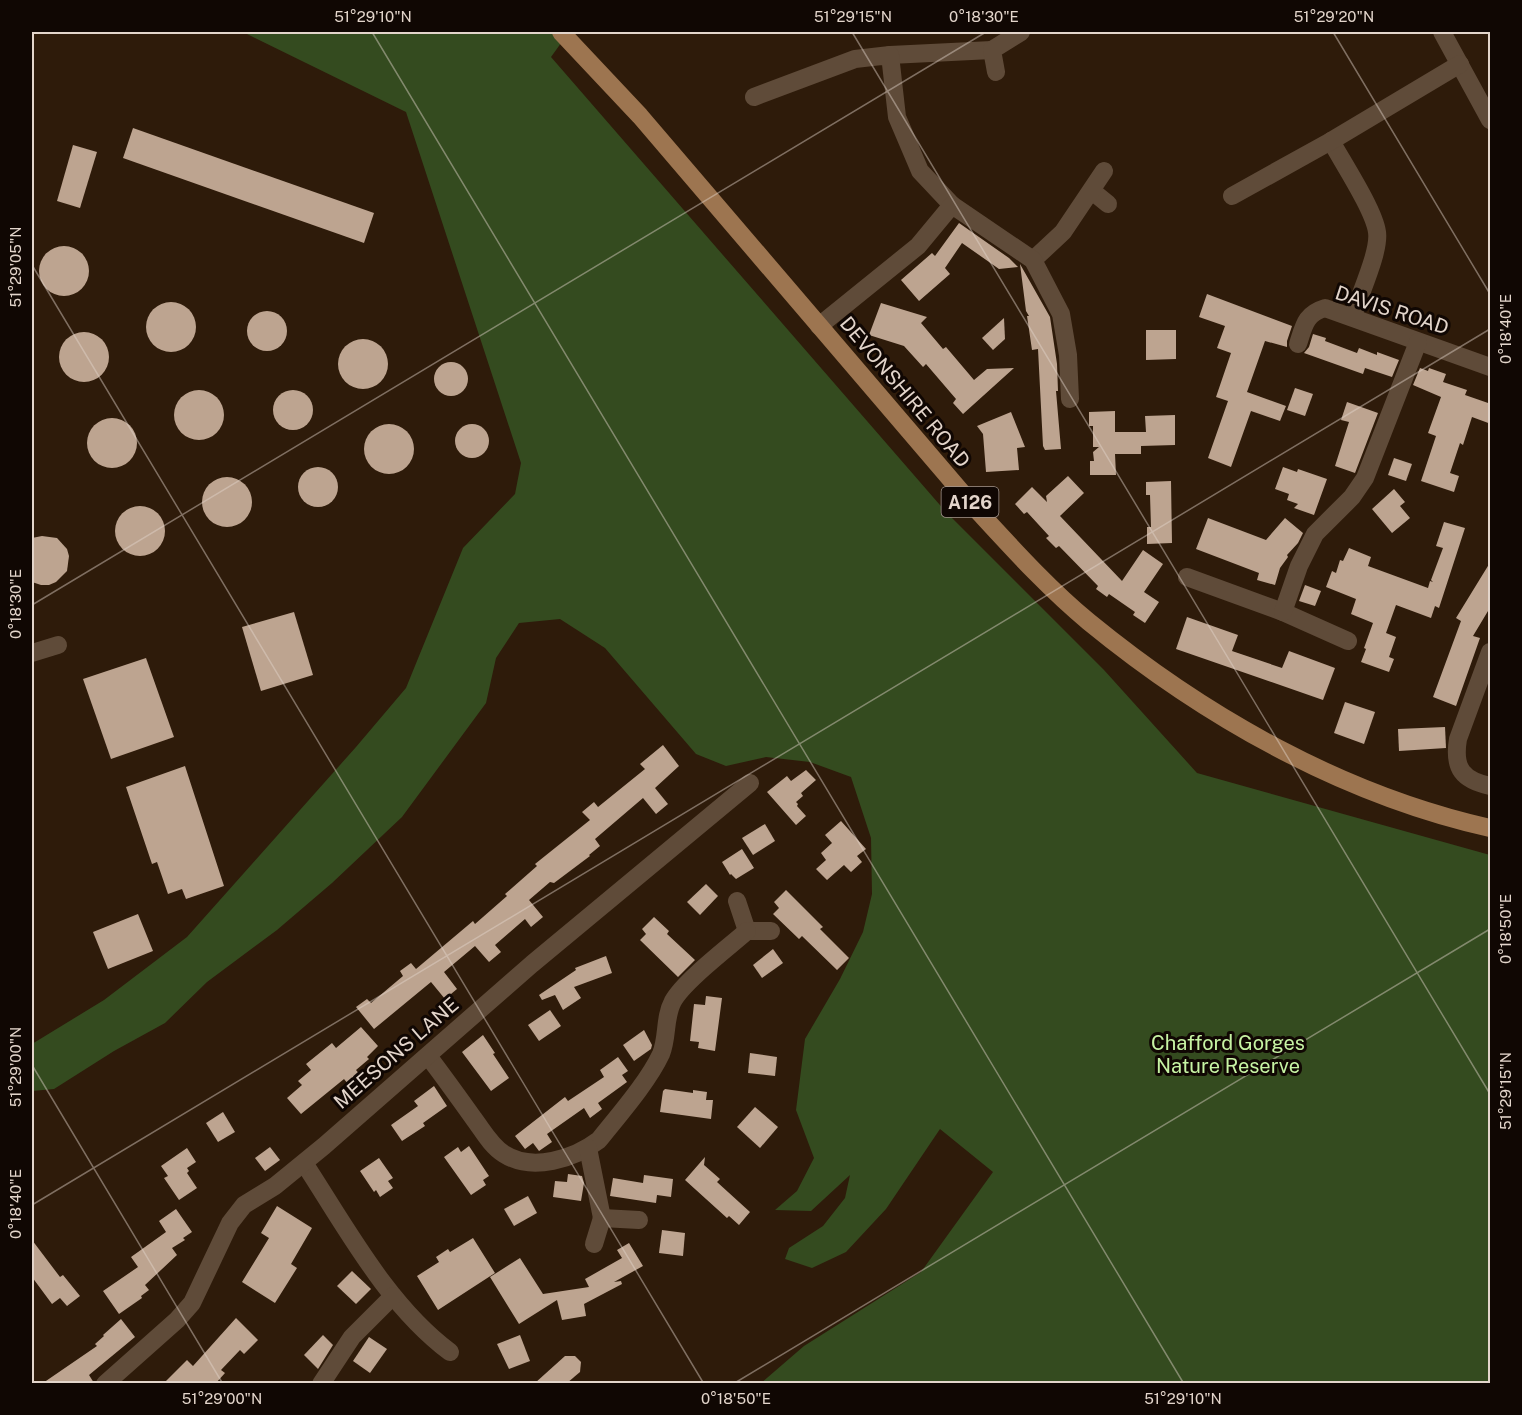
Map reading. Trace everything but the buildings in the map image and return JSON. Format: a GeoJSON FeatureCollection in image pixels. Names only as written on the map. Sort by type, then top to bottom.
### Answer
{"type":"FeatureCollection","features":[{"type":"Feature","properties":{"kind":"main road","name":"DEVONSHIRE ROAD"},"geometry":{"type":"LineString","coordinates":[[561,32],[632,107],[976,509],[1029,566],[1088,621],[1160,675],[1241,728],[1326,772],[1383,796],[1462,822],[1491,828]]}},
{"type":"Feature","properties":{"kind":"street"},"geometry":{"type":"LineString","coordinates":[[754,97],[855,59],[992,50],[1021,32]]}},
{"type":"Feature","properties":{"kind":"street"},"geometry":{"type":"LineString","coordinates":[[1442,32],[1491,120]]}},
{"type":"Feature","properties":{"kind":"street"},"geometry":{"type":"LineString","coordinates":[[992,50],[996,72]]}},
{"type":"Feature","properties":{"kind":"street"},"geometry":{"type":"LineString","coordinates":[[890,55],[897,117],[920,171],[952,205],[1033,260],[1061,314],[1068,355],[1070,399]]}},
{"type":"Feature","properties":{"kind":"street"},"geometry":{"type":"LineString","coordinates":[[1232,196],[1331,141],[1460,64]]}},
{"type":"Feature","properties":{"kind":"street"},"geometry":{"type":"LineString","coordinates":[[1331,141],[1370,213],[1377,233],[1375,252],[1353,316]]}},
{"type":"Feature","properties":{"kind":"street"},"geometry":{"type":"LineString","coordinates":[[1033,260],[1063,232],[1104,171]]}},
{"type":"Feature","properties":{"kind":"street"},"geometry":{"type":"LineString","coordinates":[[1092,191],[1108,204]]}},
{"type":"Feature","properties":{"kind":"street"},"geometry":{"type":"LineString","coordinates":[[819,326],[918,246],[952,205]]}},
{"type":"Feature","properties":{"kind":"street","name":"DAVIS ROAD"},"geometry":{"type":"LineString","coordinates":[[1298,344],[1306,322],[1313,311],[1325,308],[1353,316],[1418,342],[1491,367]]}},
{"type":"Feature","properties":{"kind":"street"},"geometry":{"type":"LineString","coordinates":[[1283,612],[1299,566],[1315,534],[1352,496],[1365,478],[1418,342]]}},
{"type":"Feature","properties":{"kind":"street"},"geometry":{"type":"LineString","coordinates":[[1187,578],[1283,612],[1348,641]]}},
{"type":"Feature","properties":{"kind":"street"},"geometry":{"type":"LineString","coordinates":[[32,653],[58,645]]}},
{"type":"Feature","properties":{"kind":"street"},"geometry":{"type":"LineString","coordinates":[[1491,652],[1458,740],[1455,754],[1461,770],[1472,782],[1491,786]]}},
{"type":"Feature","properties":{"kind":"street","name":"MEESONS LANE"},"geometry":{"type":"LineString","coordinates":[[105,1383],[177,1320],[192,1303],[236,1213],[244,1205],[275,1186],[303,1163],[532,963],[750,783]]}},
{"type":"Feature","properties":{"kind":"street"},"geometry":{"type":"LineString","coordinates":[[737,901],[747,931]]}},
{"type":"Feature","properties":{"kind":"street"},"geometry":{"type":"LineString","coordinates":[[428,1056],[486,1135],[504,1154],[519,1161],[560,1159],[588,1148],[599,1140],[653,1068],[666,1040],[668,1015],[674,1000],[747,931],[771,931]]}},
{"type":"Feature","properties":{"kind":"street"},"geometry":{"type":"LineString","coordinates":[[588,1148],[602,1218],[594,1245]]}},
{"type":"Feature","properties":{"kind":"street"},"geometry":{"type":"LineString","coordinates":[[303,1163],[393,1296],[410,1316],[450,1352]]}},
{"type":"Feature","properties":{"kind":"street"},"geometry":{"type":"LineString","coordinates":[[602,1218],[639,1220]]}},
{"type":"Feature","properties":{"kind":"street"},"geometry":{"type":"LineString","coordinates":[[321,1383],[352,1337],[393,1296]]}},
{"type":"Feature","properties":{"kind":"green space","name":"Chafford Gorges Nature Reserve"},"geometry":{"type":"Polygon","coordinates":[[[243,32],[569,32],[551,57],[946,512],[1104,670],[1197,773],[1490,855],[1490,1383],[761,1383],[804,1346],[921,1272],[993,1172],[940,1129],[886,1209],[846,1252],[812,1268],[785,1259],[789,1248],[823,1226],[845,1198],[850,1175],[811,1211],[775,1210],[797,1191],[814,1158],[796,1110],[805,1039],[840,979],[863,932],[872,894],[871,838],[851,777],[810,762],[766,757],[726,766],[696,754],[605,648],[560,619],[519,623],[496,658],[486,703],[402,817],[332,883],[277,930],[207,982],[165,1023],[114,1051],[54,1089],[32,1091],[32,1044],[104,1000],[187,937],[406,688],[463,548],[515,494],[521,463],[406,112],[243,32]]]}}]}
